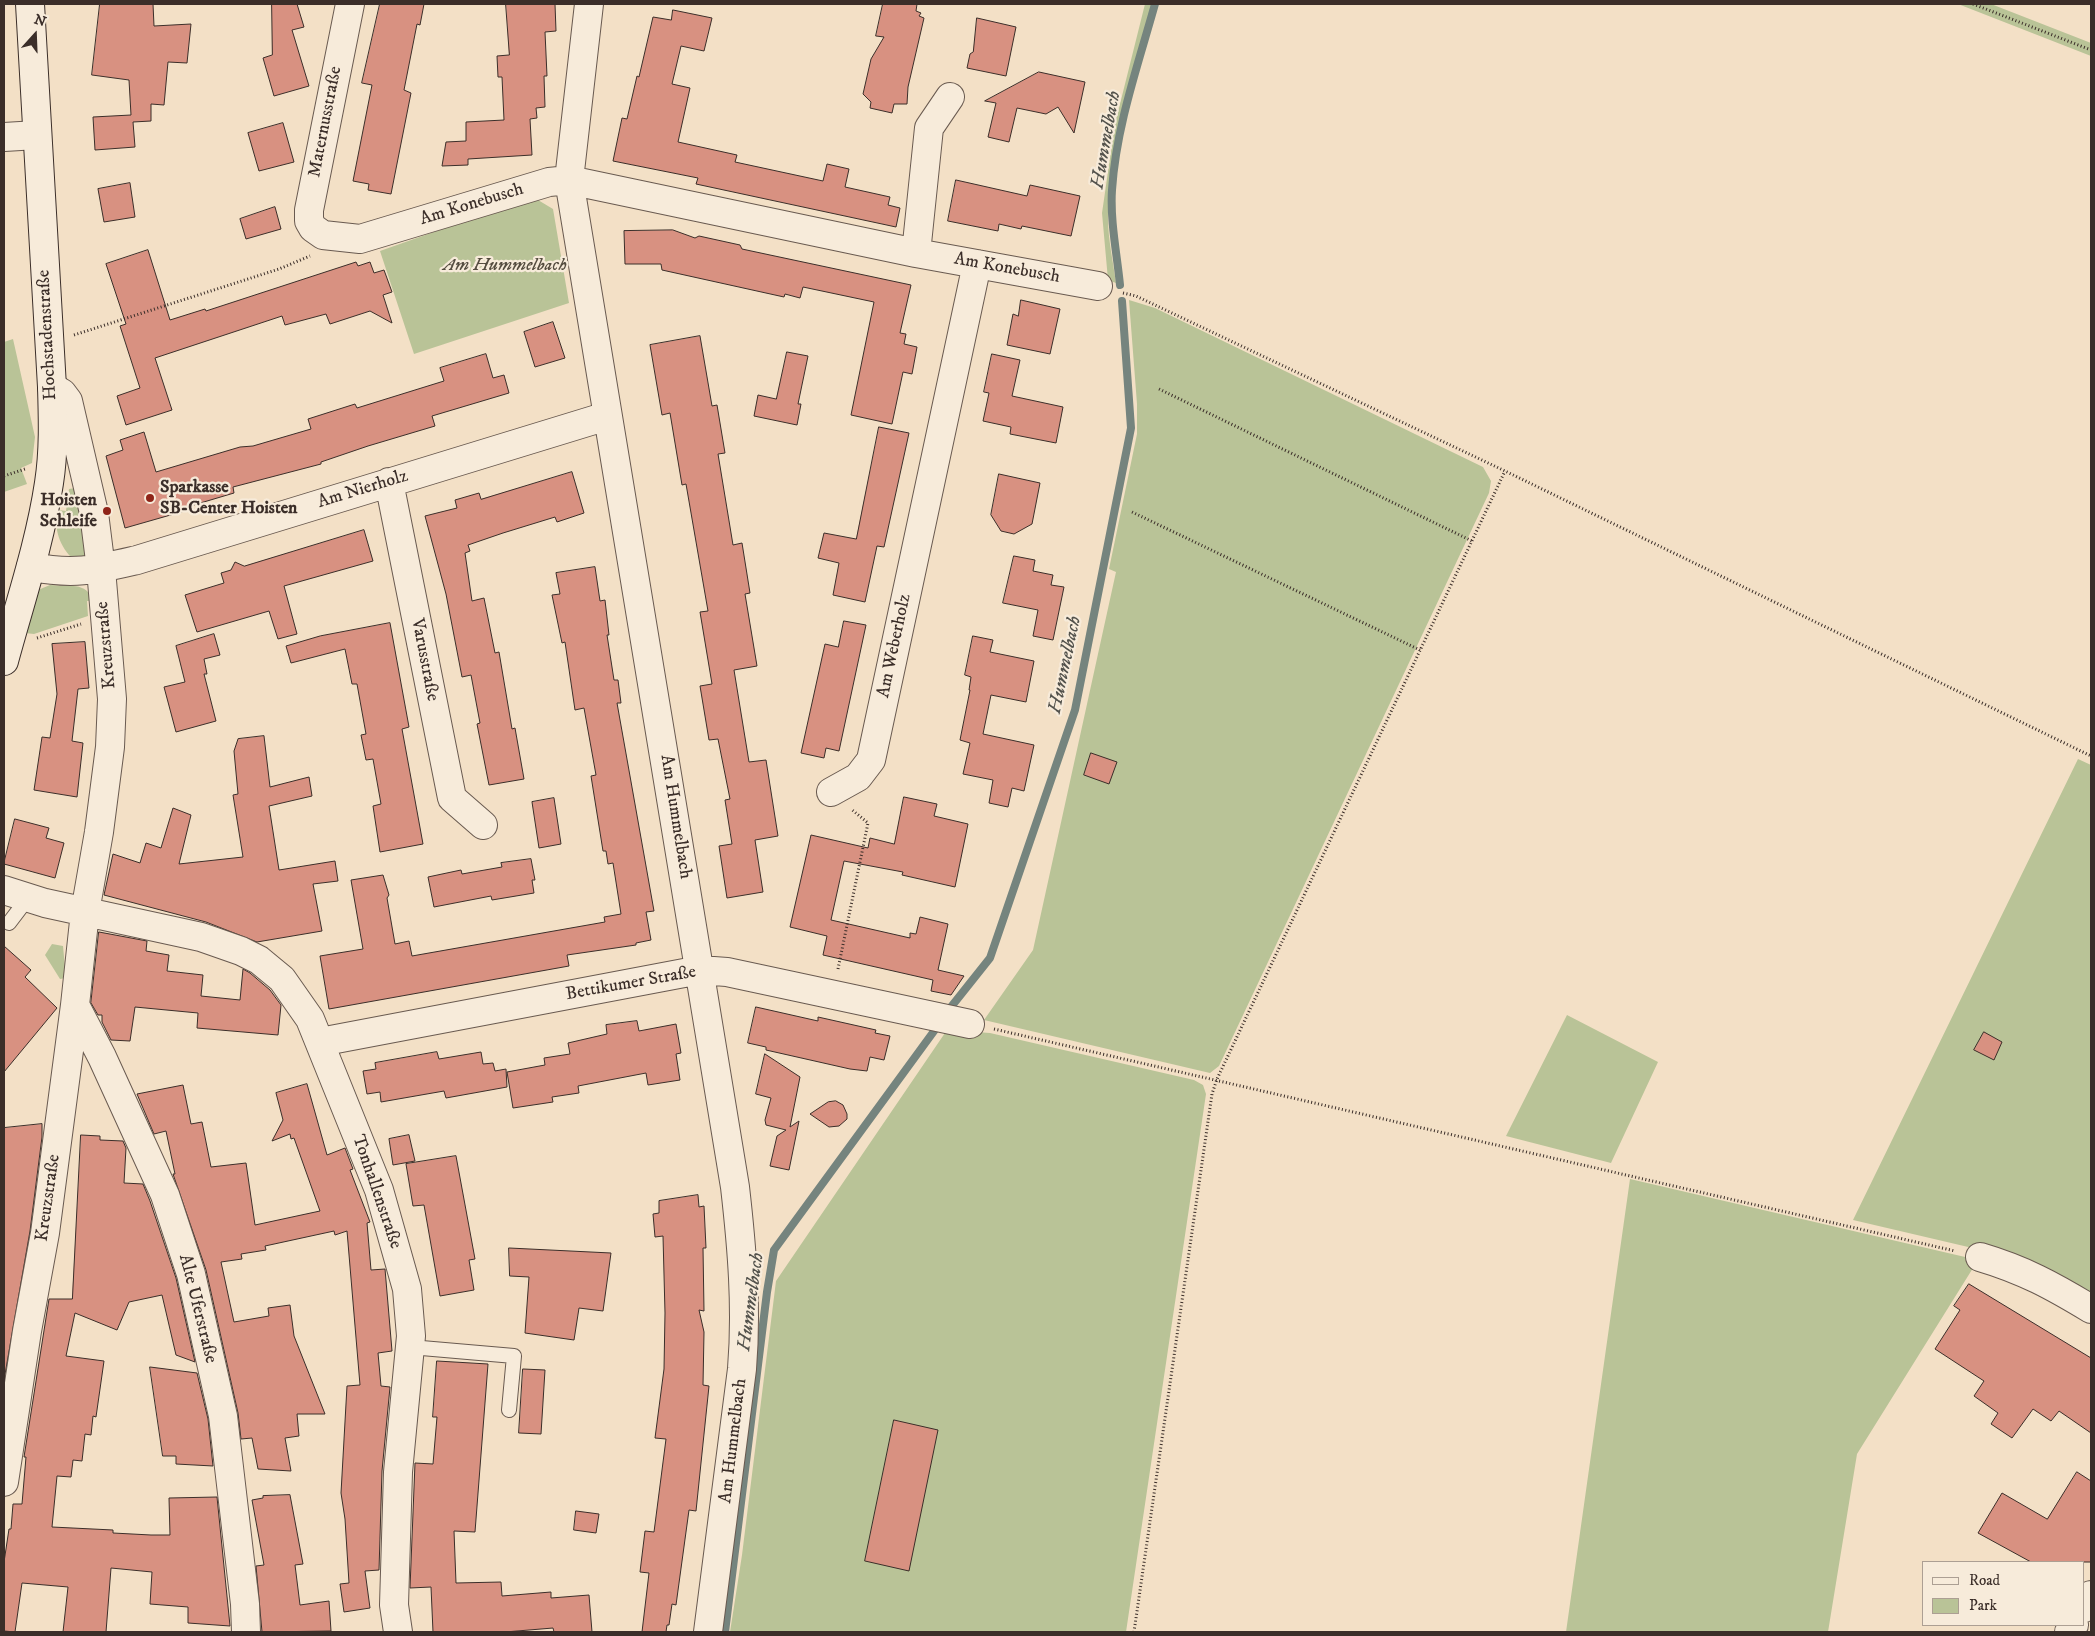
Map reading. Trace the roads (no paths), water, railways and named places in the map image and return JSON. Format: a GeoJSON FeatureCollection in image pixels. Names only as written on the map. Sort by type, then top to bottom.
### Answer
{"type":"FeatureCollection","features":[{"type":"Feature","properties":{"kind":"street","name":"Hochstadenstraße"},"geometry":{"type":"LineString","coordinates":[[6,654],[31,567],[49,482],[53,450],[52,387],[30,4]]}},
{"type":"Feature","properties":{"kind":"street","name":"Maternusstraße"},"geometry":{"type":"LineString","coordinates":[[323,235],[309,221],[309,210],[350,4]]}},
{"type":"Feature","properties":{"kind":"street","name":"Am Hummelbach"},"geometry":{"type":"LineString","coordinates":[[589,4],[569,180],[735,1187],[742,1254],[745,1333],[738,1403],[708,1632]]}},
{"type":"Feature","properties":{"kind":"street"},"geometry":{"type":"LineString","coordinates":[[916,253],[929,128],[950,97]]}},
{"type":"Feature","properties":{"kind":"street"},"geometry":{"type":"LineString","coordinates":[[4,137],[37,135]]}},
{"type":"Feature","properties":{"kind":"street","name":"Am Konebusch"},"geometry":{"type":"LineString","coordinates":[[323,235],[360,239],[549,182],[569,180],[916,253],[1107,288]]}},
{"type":"Feature","properties":{"kind":"street","name":"Am Weberholz"},"geometry":{"type":"LineString","coordinates":[[831,792],[858,777],[871,760],[977,264]]}},
{"type":"Feature","properties":{"kind":"street","name":"Kreuzstraße"},"geometry":{"type":"LineString","coordinates":[[4,1482],[27,1331],[45,1233],[75,1005],[85,912],[99,832],[110,747],[112,699],[101,569],[94,513],[77,430],[68,401],[62,392],[52,387]]}},
{"type":"Feature","properties":{"kind":"street","name":"Am Nierholz"},"geometry":{"type":"LineString","coordinates":[[31,567],[59,572],[81,572],[137,560],[607,416]]}},
{"type":"Feature","properties":{"kind":"street","name":"Varusstraße"},"geometry":{"type":"LineString","coordinates":[[389,482],[452,798],[483,825]]}},
{"type":"Feature","properties":{"kind":"street"},"geometry":{"type":"LineString","coordinates":[[16,894],[85,912]]}},
{"type":"Feature","properties":{"kind":"street","name":"Tonhallenstraße"},"geometry":{"type":"LineString","coordinates":[[85,912],[201,936],[259,960],[270,968],[290,989],[310,1019],[320,1042],[378,1190],[407,1289],[410,1312],[410,1347],[398,1472],[394,1605],[398,1632]]}},
{"type":"Feature","properties":{"kind":"street","name":"Bettikumer Straße"},"geometry":{"type":"LineString","coordinates":[[320,1042],[700,970],[727,972],[970,1024]]}},
{"type":"Feature","properties":{"kind":"street","name":"Alte Uferstraße"},"geometry":{"type":"LineString","coordinates":[[75,1005],[102,1057],[164,1195],[191,1274],[223,1416],[245,1604],[246,1632]]}},
{"type":"Feature","properties":{"kind":"street"},"geometry":{"type":"LineString","coordinates":[[1980,1257],[2038,1278],[2091,1309]]}},
{"type":"Feature","properties":{"kind":"street"},"geometry":{"type":"LineString","coordinates":[[2085,1606],[2091,1595]]}},
{"type":"Feature","properties":{"kind":"lane"},"geometry":{"type":"LineString","coordinates":[[9,923],[16,894]]}},
{"type":"Feature","properties":{"kind":"lane"},"geometry":{"type":"LineString","coordinates":[[410,1347],[514,1356],[509,1410]]}},
{"type":"Feature","properties":{"kind":"waterway","name":"Hummelbach"},"geometry":{"type":"LineString","coordinates":[[1120,285],[1112,214],[1114,166],[1129,96],[1155,4]]}},
{"type":"Feature","properties":{"kind":"waterway","name":"Hummelbach"},"geometry":{"type":"LineString","coordinates":[[947,1012],[990,958],[1075,710],[1131,428],[1122,301]]}},
{"type":"Feature","properties":{"kind":"waterway","name":"Hummelbach"},"geometry":{"type":"LineString","coordinates":[[725,1632],[767,1292],[774,1250],[937,1027]]}},
{"type":"Feature","properties":{"kind":"place","name":"Sparkasse SB-Center Hoisten"},"geometry":{"type":"Point","coordinates":[150,498]}},
{"type":"Feature","properties":{"kind":"place","name":"Hoisten Schleife"},"geometry":{"type":"Point","coordinates":[107,511]}}]}
